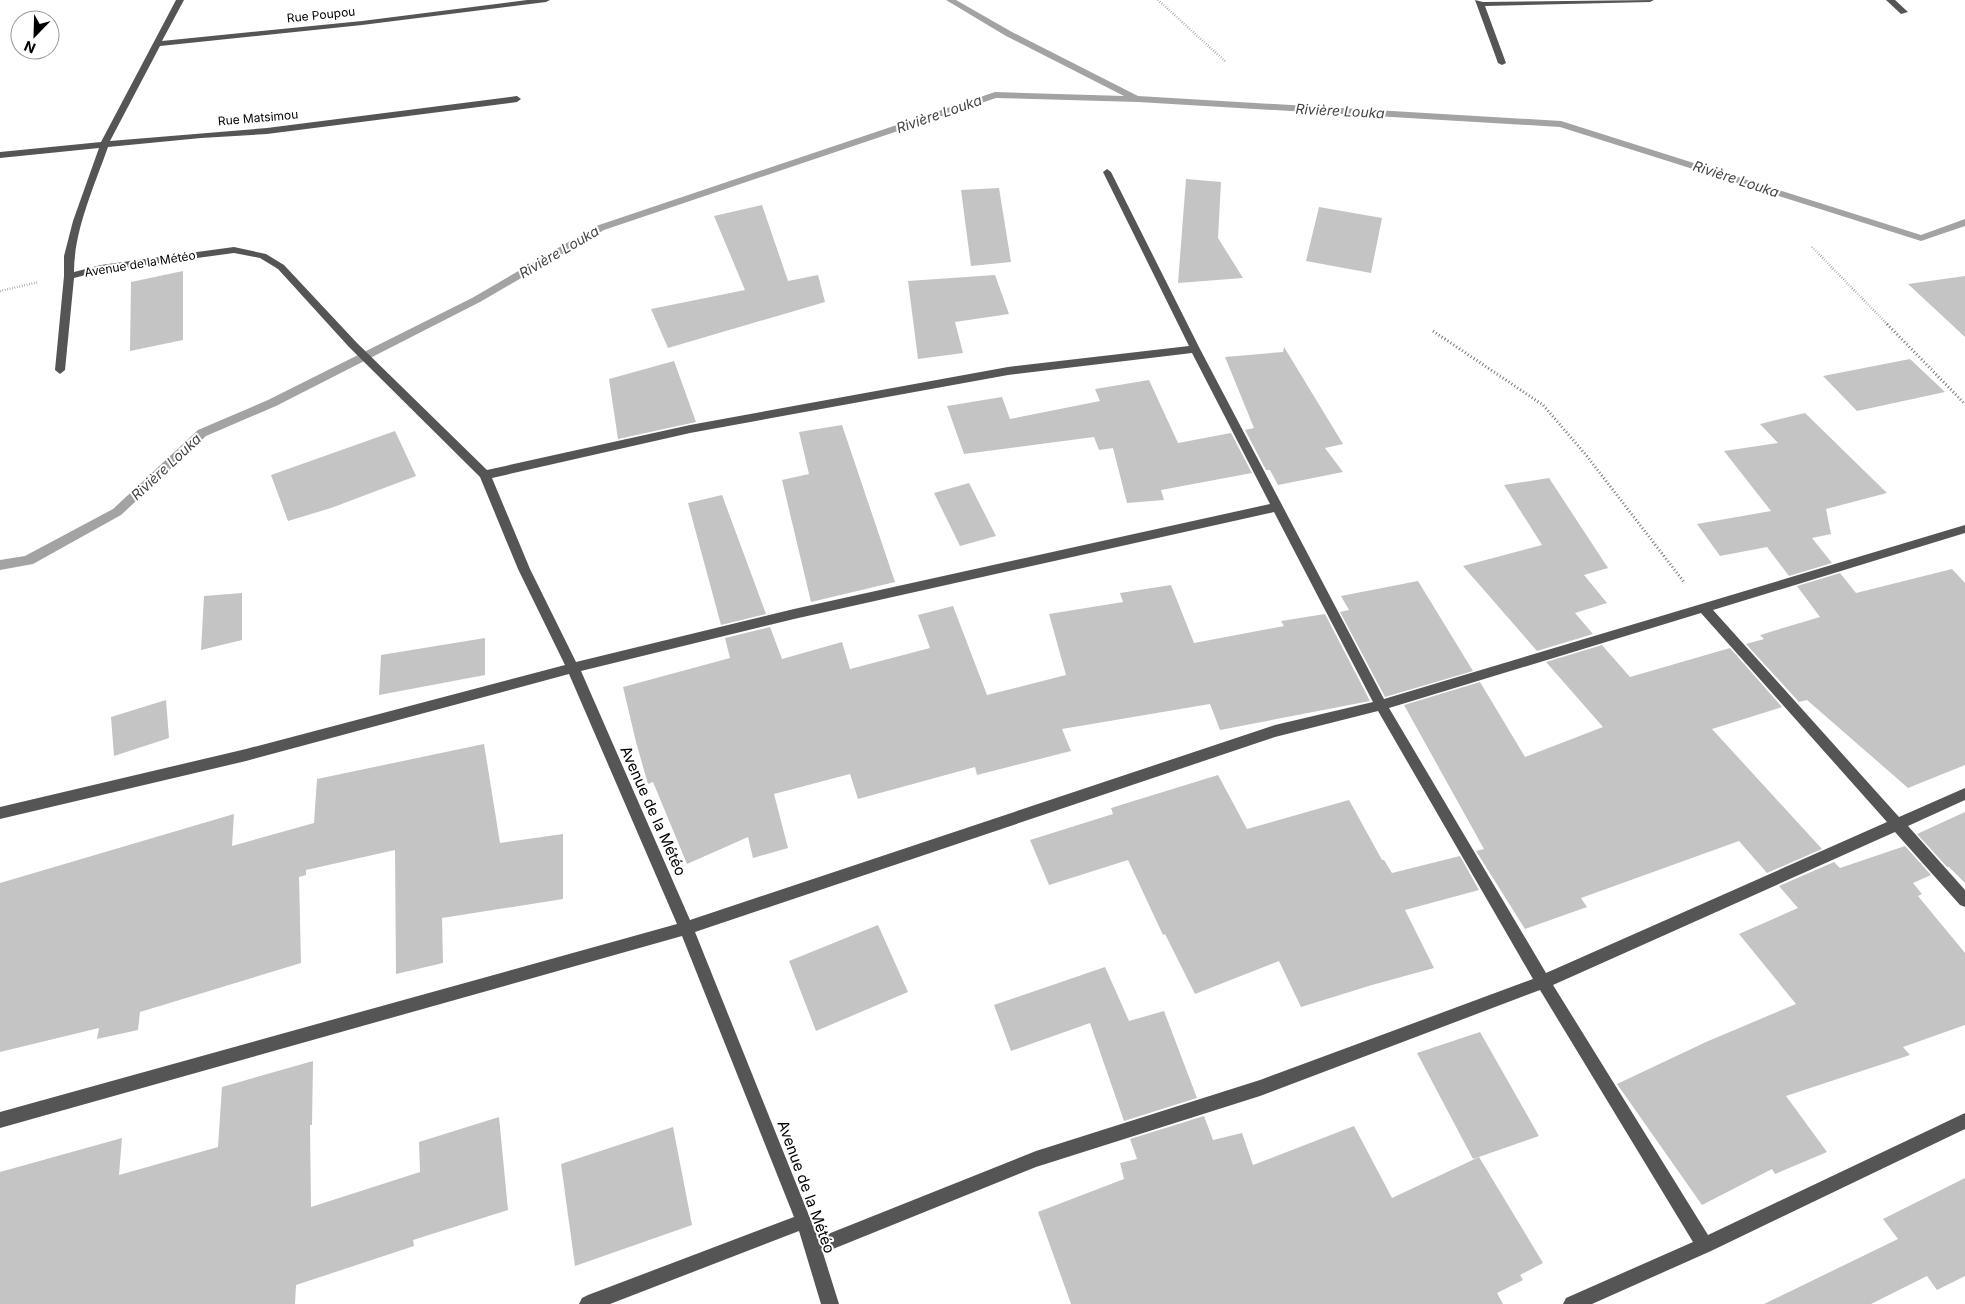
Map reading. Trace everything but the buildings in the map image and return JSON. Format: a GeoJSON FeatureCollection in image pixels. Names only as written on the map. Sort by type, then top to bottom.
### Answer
{"type":"FeatureCollection","features":[{"type":"Feature","properties":{"kind":"street","name":"Avenue de la Météo"},"geometry":{"type":"LineString","coordinates":[[180,0],[104,145],[78,221],[69,256],[69,276],[100,268],[234,250],[263,256],[281,267],[353,345],[485,475],[524,569],[573,668],[686,928],[804,1221],[830,1304]]}},
{"type":"Feature","properties":{"kind":"street","name":"Rue Poupou"},"geometry":{"type":"LineString","coordinates":[[158,44],[546,0]]}},
{"type":"Feature","properties":{"kind":"street"},"geometry":{"type":"LineString","coordinates":[[1502,63],[1480,2],[1650,0]]}},
{"type":"Feature","properties":{"kind":"street"},"geometry":{"type":"LineString","coordinates":[[1890,0],[1904,12]]}},
{"type":"Feature","properties":{"kind":"street","name":"Rue Matsimou"},"geometry":{"type":"LineString","coordinates":[[0,155],[268,131],[518,100]]}},
{"type":"Feature","properties":{"kind":"street"},"geometry":{"type":"LineString","coordinates":[[1107,172],[1195,349],[1381,705],[1543,982],[1705,1245]]}},
{"type":"Feature","properties":{"kind":"street"},"geometry":{"type":"LineString","coordinates":[[60,370],[69,276]]}},
{"type":"Feature","properties":{"kind":"street"},"geometry":{"type":"LineString","coordinates":[[485,475],[690,429],[1008,371],[1195,349]]}},
{"type":"Feature","properties":{"kind":"street"},"geometry":{"type":"LineString","coordinates":[[0,813],[246,755],[573,668],[794,614],[1277,507]]}},
{"type":"Feature","properties":{"kind":"street"},"geometry":{"type":"LineString","coordinates":[[0,1120],[686,928],[1275,731],[1381,705],[1965,529]]}},
{"type":"Feature","properties":{"kind":"street"},"geometry":{"type":"LineString","coordinates":[[1703,607],[1965,900]]}},
{"type":"Feature","properties":{"kind":"street"},"geometry":{"type":"LineString","coordinates":[[812,1249],[1036,1159],[1260,1088],[1543,982],[1965,794]]}},
{"type":"Feature","properties":{"kind":"street"},"geometry":{"type":"LineString","coordinates":[[1572,1304],[1705,1245],[1965,1120]]}},
{"type":"Feature","properties":{"kind":"street"},"geometry":{"type":"LineString","coordinates":[[588,1304],[804,1221]]}},
{"type":"Feature","properties":{"kind":"path"},"geometry":{"type":"LineString","coordinates":[[1158,0],[1226,62]]}},
{"type":"Feature","properties":{"kind":"path"},"geometry":{"type":"LineString","coordinates":[[1812,247],[1965,404]]}},
{"type":"Feature","properties":{"kind":"path"},"geometry":{"type":"LineString","coordinates":[[0,291],[69,276]]}},
{"type":"Feature","properties":{"kind":"path"},"geometry":{"type":"LineString","coordinates":[[1433,331],[1543,405],[1586,455],[1703,607]]}},
{"type":"Feature","properties":{"kind":"waterway"},"geometry":{"type":"LineString","coordinates":[[950,0],[1009,34],[1135,98]]}},
{"type":"Feature","properties":{"kind":"waterway","name":"Rivière Louka"},"geometry":{"type":"LineString","coordinates":[[0,565],[28,560],[117,512],[202,433],[272,403],[476,300],[600,228],[995,95],[1138,99],[1561,124],[1921,238],[1965,222]]}}]}
